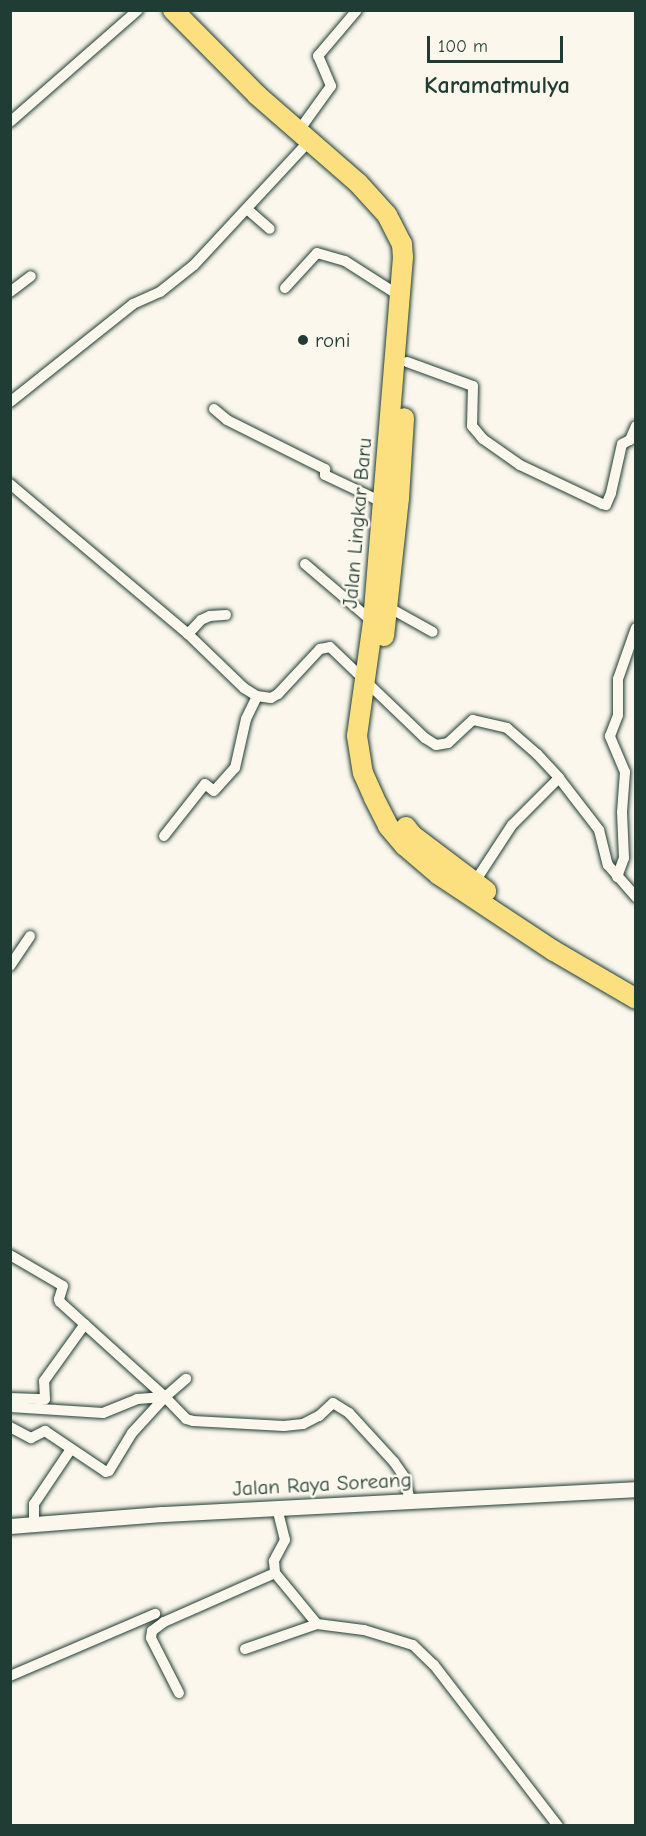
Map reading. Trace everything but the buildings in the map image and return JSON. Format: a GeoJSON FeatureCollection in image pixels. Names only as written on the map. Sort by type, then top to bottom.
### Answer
{"type":"FeatureCollection","features":[{"type":"Feature","properties":{"kind":"highway","name":"Jalan Lingkar Baru"},"geometry":{"type":"LineString","coordinates":[[173,10],[257,95],[368,175],[399,209],[413,246],[415,268],[399,498],[388,607],[370,686],[359,710],[358,755],[363,772],[388,826],[405,846],[439,875],[554,951],[636,999]]}},
{"type":"Feature","properties":{"kind":"highway","name":"Jalan Lingkar Baru"},"geometry":{"type":"LineString","coordinates":[[187,10],[267,88],[358,183],[398,232],[403,257],[382,502],[370,686],[371,747],[384,794],[412,835],[474,883],[561,941],[636,985]]}},
{"type":"Feature","properties":{"kind":"main road","name":"Jalan Raya Soreang"},"geometry":{"type":"LineString","coordinates":[[10,1526],[277,1508],[636,1489]]}},
{"type":"Feature","properties":{"kind":"street"},"geometry":{"type":"LineString","coordinates":[[10,122],[138,10]]}},
{"type":"Feature","properties":{"kind":"street"},"geometry":{"type":"LineString","coordinates":[[10,402],[133,304],[160,292],[178,278],[247,208],[306,129],[331,86],[318,56],[357,10]]}},
{"type":"Feature","properties":{"kind":"street"},"geometry":{"type":"LineString","coordinates":[[247,208],[270,229]]}},
{"type":"Feature","properties":{"kind":"street"},"geometry":{"type":"LineString","coordinates":[[285,288],[317,253],[345,261],[400,296]]}},
{"type":"Feature","properties":{"kind":"street"},"geometry":{"type":"LineString","coordinates":[[10,292],[31,276]]}},
{"type":"Feature","properties":{"kind":"street"},"geometry":{"type":"LineString","coordinates":[[407,362],[473,386],[472,426],[483,439],[520,465],[602,504],[606,505],[611,493],[622,444],[630,440],[636,426]]}},
{"type":"Feature","properties":{"kind":"street"},"geometry":{"type":"LineString","coordinates":[[214,409],[227,420],[324,469],[325,475],[382,502]]}},
{"type":"Feature","properties":{"kind":"street"},"geometry":{"type":"LineString","coordinates":[[10,484],[188,634],[244,688],[257,696],[271,698],[278,694],[324,647],[334,649],[370,686],[436,745],[448,743],[473,720],[507,728],[537,754],[559,778],[598,830],[608,865],[636,897]]}},
{"type":"Feature","properties":{"kind":"street"},"geometry":{"type":"LineString","coordinates":[[305,564],[373,622]]}},
{"type":"Feature","properties":{"kind":"street"},"geometry":{"type":"LineString","coordinates":[[388,607],[433,632]]}},
{"type":"Feature","properties":{"kind":"street"},"geometry":{"type":"LineString","coordinates":[[188,634],[201,620],[210,616],[226,615]]}},
{"type":"Feature","properties":{"kind":"street"},"geometry":{"type":"LineString","coordinates":[[617,877],[624,858],[622,813],[625,772],[610,736],[618,714],[618,679],[636,628]]}},
{"type":"Feature","properties":{"kind":"street"},"geometry":{"type":"LineString","coordinates":[[164,836],[205,784],[214,790],[235,768],[246,719],[257,696]]}},
{"type":"Feature","properties":{"kind":"street"},"geometry":{"type":"LineString","coordinates":[[474,883],[512,825],[559,778]]}},
{"type":"Feature","properties":{"kind":"street"},"geometry":{"type":"LineString","coordinates":[[10,966],[30,936]]}},
{"type":"Feature","properties":{"kind":"street"},"geometry":{"type":"LineString","coordinates":[[10,1255],[63,1286],[58,1299],[60,1302],[162,1400],[186,1419],[234,1425],[303,1424],[320,1416],[333,1403],[338,1405],[394,1462],[405,1478],[410,1501]]}},
{"type":"Feature","properties":{"kind":"street"},"geometry":{"type":"LineString","coordinates":[[10,1398],[45,1399],[44,1381],[85,1324]]}},
{"type":"Feature","properties":{"kind":"street"},"geometry":{"type":"LineString","coordinates":[[10,1427],[31,1438],[43,1430],[102,1471],[109,1471],[132,1433],[162,1400],[186,1379]]}},
{"type":"Feature","properties":{"kind":"street"},"geometry":{"type":"LineString","coordinates":[[10,1407],[102,1413],[137,1399],[162,1400]]}},
{"type":"Feature","properties":{"kind":"street"},"geometry":{"type":"LineString","coordinates":[[34,1524],[34,1504],[71,1449]]}},
{"type":"Feature","properties":{"kind":"street"},"geometry":{"type":"LineString","coordinates":[[277,1508],[285,1540],[274,1561],[275,1573],[317,1624]]}},
{"type":"Feature","properties":{"kind":"street"},"geometry":{"type":"LineString","coordinates":[[179,1694],[152,1638],[152,1631],[164,1622],[275,1573]]}},
{"type":"Feature","properties":{"kind":"street"},"geometry":{"type":"LineString","coordinates":[[10,1676],[155,1614]]}},
{"type":"Feature","properties":{"kind":"street"},"geometry":{"type":"LineString","coordinates":[[245,1649],[317,1624],[364,1630],[413,1645],[435,1665],[558,1826]]}},
{"type":"Feature","properties":{"kind":"place","name":"roni"},"geometry":{"type":"Point","coordinates":[303,340]}},
{"type":"Feature","properties":{"kind":"district","name":"Karamatmulya"},"geometry":{"type":"Point","coordinates":[497,86]}}]}
